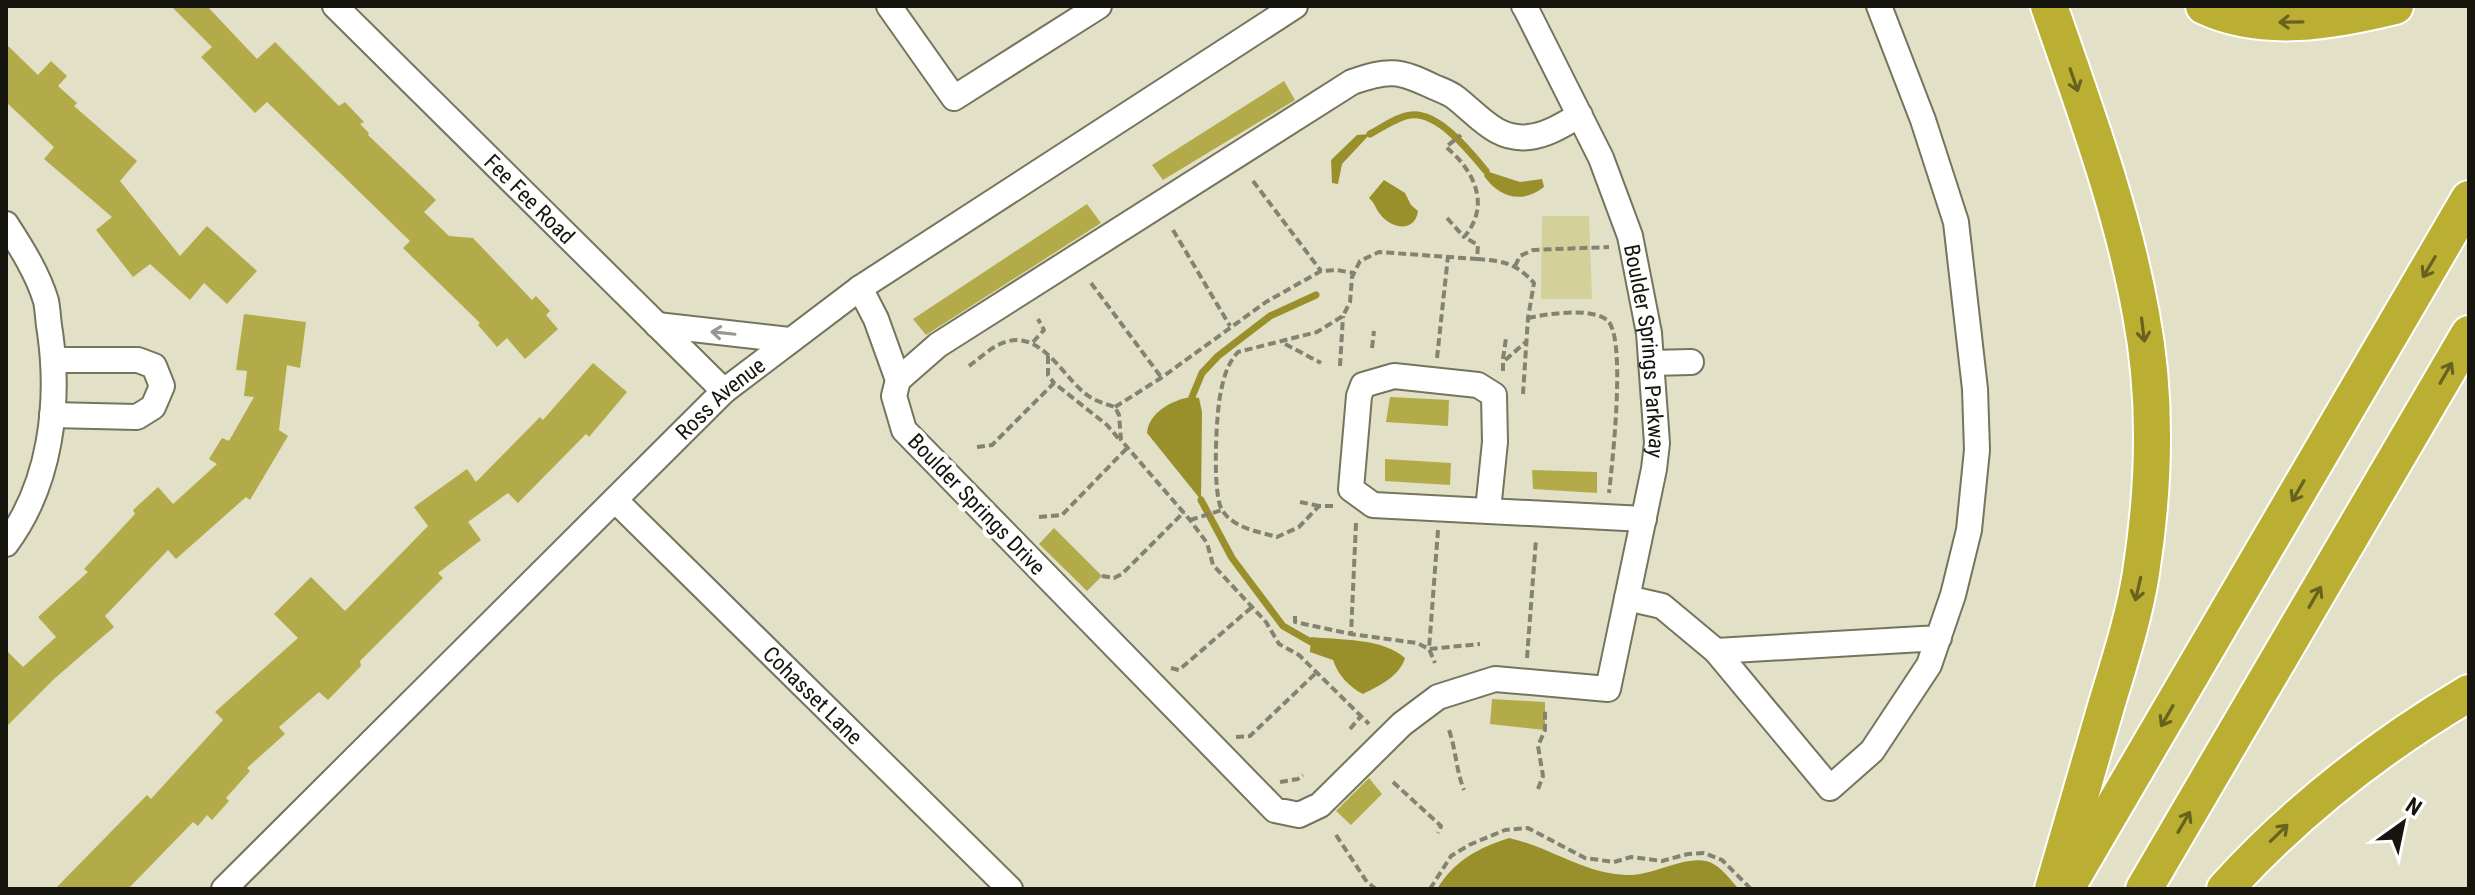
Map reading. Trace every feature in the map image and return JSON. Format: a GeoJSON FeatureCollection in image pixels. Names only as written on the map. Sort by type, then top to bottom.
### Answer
{"type":"FeatureCollection","features":[{"type":"Feature","properties":{"kind":"highway"},"geometry":{"type":"LineString","coordinates":[[2049,6],[2126,244],[2141,316],[2150,391],[2151,454],[2147,525],[2137,590],[2122,656],[2053,889]]}},
{"type":"Feature","properties":{"kind":"highway"},"geometry":{"type":"LineString","coordinates":[[2204,6],[2247,19],[2285,23],[2357,16],[2395,6]]}},
{"type":"Feature","properties":{"kind":"highway"},"geometry":{"type":"LineString","coordinates":[[2066,889],[2469,199]]}},
{"type":"Feature","properties":{"kind":"highway"},"geometry":{"type":"LineString","coordinates":[[2144,889],[2469,334]]}},
{"type":"Feature","properties":{"kind":"highway"},"geometry":{"type":"LineString","coordinates":[[2225,889],[2286,826],[2330,788],[2432,715],[2469,693]]}},
{"type":"Feature","properties":{"kind":"street","name":"Fee Fee Road"},"geometry":{"type":"LineString","coordinates":[[335,6],[724,391]]}},
{"type":"Feature","properties":{"kind":"street"},"geometry":{"type":"LineString","coordinates":[[889,6],[954,98],[1099,6]]}},
{"type":"Feature","properties":{"kind":"street","name":"Ross Avenue"},"geometry":{"type":"LineString","coordinates":[[224,889],[724,391],[860,288],[1295,6]]}},
{"type":"Feature","properties":{"kind":"street"},"geometry":{"type":"LineString","coordinates":[[1627,598],[1662,606],[1716,651],[1830,788],[1872,751],[1929,665],[1953,595],[1969,530],[1977,450],[1975,389],[1956,222],[1923,120],[1879,6]]}},
{"type":"Feature","properties":{"kind":"street","name":"Boulder Springs Parkway"},"geometry":{"type":"LineString","coordinates":[[1527,7],[1601,158],[1630,236],[1649,333],[1657,443],[1608,689]]}},
{"type":"Feature","properties":{"kind":"street"},"geometry":{"type":"LineString","coordinates":[[898,380],[938,345],[1352,82],[1378,73],[1406,73],[1454,96],[1478,119],[1507,137],[1546,133],[1580,115]]}},
{"type":"Feature","properties":{"kind":"street"},"geometry":{"type":"LineString","coordinates":[[6,224],[46,301],[54,360],[52,415],[46,458],[31,500],[6,544]]}},
{"type":"Feature","properties":{"kind":"street","name":"Boulder Springs Drive"},"geometry":{"type":"LineString","coordinates":[[860,288],[876,319],[898,380],[894,396],[904,430],[1275,810],[1299,815],[1320,805],[1402,724],[1438,697],[1495,679],[1608,689]]}},
{"type":"Feature","properties":{"kind":"street"},"geometry":{"type":"LineString","coordinates":[[657,325],[789,340]]}},
{"type":"Feature","properties":{"kind":"street"},"geometry":{"type":"LineString","coordinates":[[52,415],[137,417],[153,407],[162,386],[154,366],[138,360],[54,360]]}},
{"type":"Feature","properties":{"kind":"street"},"geometry":{"type":"LineString","coordinates":[[1651,363],[1691,362]]}},
{"type":"Feature","properties":{"kind":"street"},"geometry":{"type":"LineString","coordinates":[[1488,510],[1495,442],[1494,395],[1478,385],[1394,376],[1363,385],[1359,396],[1351,489],[1373,505],[1644,519]]}},
{"type":"Feature","properties":{"kind":"street","name":"Cohasset Lane"},"geometry":{"type":"LineString","coordinates":[[615,500],[1010,889]]}},
{"type":"Feature","properties":{"kind":"street"},"geometry":{"type":"LineString","coordinates":[[1716,651],[1939,638]]}},
{"type":"Feature","properties":{"kind":"path"},"geometry":{"type":"LineString","coordinates":[[1464,237],[1476,224],[1478,199],[1472,176],[1446,147],[1466,131]]}},
{"type":"Feature","properties":{"kind":"path"},"geometry":{"type":"LineString","coordinates":[[1253,181],[1321,271]]}},
{"type":"Feature","properties":{"kind":"path"},"geometry":{"type":"LineString","coordinates":[[1447,218],[1464,237],[1478,245],[1477,259]]}},
{"type":"Feature","properties":{"kind":"path"},"geometry":{"type":"LineString","coordinates":[[1173,230],[1230,326]]}},
{"type":"Feature","properties":{"kind":"path"},"geometry":{"type":"LineString","coordinates":[[1515,266],[1520,256],[1533,250],[1615,247]]}},
{"type":"Feature","properties":{"kind":"path"},"geometry":{"type":"LineString","coordinates":[[1340,366],[1343,316],[1350,302],[1354,273],[1360,261],[1379,252],[1498,261],[1521,268],[1534,283],[1528,318],[1523,394]]}},
{"type":"Feature","properties":{"kind":"path"},"geometry":{"type":"LineString","coordinates":[[1435,372],[1448,256]]}},
{"type":"Feature","properties":{"kind":"path"},"geometry":{"type":"LineString","coordinates":[[1115,407],[1161,378],[1266,302],[1321,271],[1354,273]]}},
{"type":"Feature","properties":{"kind":"path"},"geometry":{"type":"LineString","coordinates":[[1091,283],[1161,378]]}},
{"type":"Feature","properties":{"kind":"path"},"geometry":{"type":"LineString","coordinates":[[1528,318],[1557,312],[1603,317],[1611,323],[1616,344],[1617,428],[1609,493]]}},
{"type":"Feature","properties":{"kind":"path"},"geometry":{"type":"LineString","coordinates":[[1319,506],[1299,527],[1277,537],[1244,528],[1222,510],[1215,487],[1220,394],[1229,362],[1238,352],[1317,332],[1343,316]]}},
{"type":"Feature","properties":{"kind":"path"},"geometry":{"type":"LineString","coordinates":[[1032,343],[1044,330],[1038,319]]}},
{"type":"Feature","properties":{"kind":"path"},"geometry":{"type":"LineString","coordinates":[[1372,348],[1374,331]]}},
{"type":"Feature","properties":{"kind":"path"},"geometry":{"type":"LineString","coordinates":[[1503,376],[1506,338]]}},
{"type":"Feature","properties":{"kind":"path"},"geometry":{"type":"LineString","coordinates":[[1503,362],[1527,341]]}},
{"type":"Feature","properties":{"kind":"path"},"geometry":{"type":"LineString","coordinates":[[969,366],[1001,343],[1032,343],[1048,355],[1083,392],[1115,407],[1119,415],[1121,440]]}},
{"type":"Feature","properties":{"kind":"path"},"geometry":{"type":"LineString","coordinates":[[1282,343],[1321,363]]}},
{"type":"Feature","properties":{"kind":"path"},"geometry":{"type":"LineString","coordinates":[[1048,355],[1048,375],[1054,383],[1107,425],[1184,512],[1207,543],[1213,565],[1266,622],[1279,644],[1299,655],[1385,742]]}},
{"type":"Feature","properties":{"kind":"path"},"geometry":{"type":"LineString","coordinates":[[977,447],[992,445],[1054,383]]}},
{"type":"Feature","properties":{"kind":"path"},"geometry":{"type":"LineString","coordinates":[[1039,517],[1062,515],[1127,448]]}},
{"type":"Feature","properties":{"kind":"path"},"geometry":{"type":"LineString","coordinates":[[1300,502],[1335,505]]}},
{"type":"Feature","properties":{"kind":"path"},"geometry":{"type":"LineString","coordinates":[[1190,520],[1222,510]]}},
{"type":"Feature","properties":{"kind":"path"},"geometry":{"type":"LineString","coordinates":[[1102,576],[1114,578],[1122,574],[1184,512]]}},
{"type":"Feature","properties":{"kind":"path"},"geometry":{"type":"LineString","coordinates":[[1351,634],[1356,523]]}},
{"type":"Feature","properties":{"kind":"path"},"geometry":{"type":"LineString","coordinates":[[1435,663],[1429,649],[1438,528]]}},
{"type":"Feature","properties":{"kind":"path"},"geometry":{"type":"LineString","coordinates":[[1526,669],[1536,539]]}},
{"type":"Feature","properties":{"kind":"path"},"geometry":{"type":"LineString","coordinates":[[1165,671],[1172,668],[1179,670],[1252,607]]}},
{"type":"Feature","properties":{"kind":"path"},"geometry":{"type":"LineString","coordinates":[[1295,616],[1295,622],[1304,625],[1417,643],[1429,649],[1480,644]]}},
{"type":"Feature","properties":{"kind":"path"},"geometry":{"type":"LineString","coordinates":[[1234,737],[1250,736],[1317,672]]}},
{"type":"Feature","properties":{"kind":"path"},"geometry":{"type":"LineString","coordinates":[[1538,789],[1543,776],[1538,746],[1545,730],[1545,711]]}},
{"type":"Feature","properties":{"kind":"path"},"geometry":{"type":"LineString","coordinates":[[1350,729],[1361,716]]}},
{"type":"Feature","properties":{"kind":"path"},"geometry":{"type":"LineString","coordinates":[[1449,730],[1455,748],[1457,773],[1464,790]]}},
{"type":"Feature","properties":{"kind":"path"},"geometry":{"type":"LineString","coordinates":[[1278,782],[1298,779],[1303,775]]}},
{"type":"Feature","properties":{"kind":"path"},"geometry":{"type":"LineString","coordinates":[[1393,782],[1441,826],[1438,833]]}},
{"type":"Feature","properties":{"kind":"path"},"geometry":{"type":"LineString","coordinates":[[1430,889],[1451,856],[1505,830],[1528,828],[1585,858],[1614,862],[1631,857],[1662,861],[1704,853],[1722,860],[1751,889]]}},
{"type":"Feature","properties":{"kind":"path"},"geometry":{"type":"LineString","coordinates":[[1336,835],[1367,882],[1376,889]]}},
{"type":"Feature","properties":{"kind":"shaded area"},"geometry":{"type":"Polygon","coordinates":[[[1370,134],[1342,164],[1338,184],[1332,183],[1331,160],[1357,135],[1370,134]]]}},
{"type":"Feature","properties":{"kind":"shaded area"},"geometry":{"type":"Polygon","coordinates":[[[1486,171],[1520,182],[1542,179],[1544,187],[1528,196],[1504,194],[1484,176],[1486,171]]]}},
{"type":"Feature","properties":{"kind":"shaded area"},"geometry":{"type":"Polygon","coordinates":[[[1384,180],[1405,193],[1418,211],[1408,226],[1390,223],[1369,198],[1384,180]]]}},
{"type":"Feature","properties":{"kind":"shaded area"},"geometry":{"type":"Polygon","coordinates":[[[1542,216],[1589,216],[1592,299],[1541,299],[1542,216]]]}},
{"type":"Feature","properties":{"kind":"shaded area"},"geometry":{"type":"Polygon","coordinates":[[[1192,397],[1199,398],[1202,412],[1201,500],[1147,433],[1152,419],[1163,408],[1192,397]]]}},
{"type":"Feature","properties":{"kind":"shaded area"},"geometry":{"type":"Polygon","coordinates":[[[1311,637],[1373,643],[1396,651],[1405,658],[1394,675],[1363,694],[1345,680],[1333,660],[1310,652],[1311,637]]]}},
{"type":"Feature","properties":{"kind":"shaded area"},"geometry":{"type":"Polygon","coordinates":[[[1509,838],[1596,870],[1627,875],[1647,873],[1687,861],[1706,861],[1720,869],[1739,889],[1437,889],[1451,871],[1468,857],[1509,838]]]}},
{"type":"Feature","properties":{"kind":"building"},"geometry":{"type":"Polygon","coordinates":[[[171,6],[207,6],[257,59],[275,42],[339,106],[345,102],[364,122],[360,124],[368,135],[436,200],[424,212],[449,236],[473,238],[532,300],[536,296],[550,311],[546,315],[558,329],[525,359],[507,338],[497,347],[478,325],[480,323],[403,248],[410,241],[267,102],[255,113],[201,57],[212,47],[171,6]]]}},
{"type":"Feature","properties":{"kind":"building"},"geometry":{"type":"Polygon","coordinates":[[[6,44],[38,75],[51,61],[67,76],[58,86],[77,103],[74,106],[137,161],[120,181],[180,256],[207,226],[257,271],[227,304],[204,283],[190,300],[150,264],[133,277],[96,230],[112,217],[44,159],[54,147],[6,102],[6,44]]]}},
{"type":"Feature","properties":{"kind":"building"},"geometry":{"type":"Polygon","coordinates":[[[1284,81],[1295,100],[1163,180],[1152,165],[1284,81]]]}},
{"type":"Feature","properties":{"kind":"building"},"geometry":{"type":"Polygon","coordinates":[[[1087,204],[1101,223],[926,335],[913,319],[1087,204]]]}},
{"type":"Feature","properties":{"kind":"building"},"geometry":{"type":"Polygon","coordinates":[[[244,314],[306,322],[300,368],[287,365],[279,430],[288,436],[250,500],[246,497],[176,559],[168,550],[105,616],[114,627],[54,679],[6,727],[6,650],[23,667],[56,637],[38,617],[88,572],[84,569],[135,514],[133,510],[158,487],[173,504],[217,464],[209,459],[222,438],[229,441],[254,397],[244,396],[247,371],[236,370],[244,314]]]}},
{"type":"Feature","properties":{"kind":"building"},"geometry":{"type":"Polygon","coordinates":[[[593,363],[627,392],[589,437],[586,434],[518,503],[508,493],[468,522],[481,540],[438,573],[443,578],[360,661],[361,666],[328,700],[319,692],[279,727],[285,734],[247,768],[250,771],[226,798],[229,801],[212,820],[207,815],[198,826],[193,822],[128,889],[55,889],[147,795],[151,799],[223,720],[215,712],[298,638],[274,614],[311,577],[345,611],[428,526],[414,507],[467,469],[476,482],[540,417],[543,420],[593,363]]]}},
{"type":"Feature","properties":{"kind":"building"},"geometry":{"type":"Polygon","coordinates":[[[1390,397],[1449,400],[1448,426],[1386,422],[1390,397]]]}},
{"type":"Feature","properties":{"kind":"building"},"geometry":{"type":"Polygon","coordinates":[[[1385,459],[1451,463],[1450,485],[1385,481],[1385,459]]]}},
{"type":"Feature","properties":{"kind":"building"},"geometry":{"type":"Polygon","coordinates":[[[1532,470],[1597,472],[1597,493],[1533,489],[1532,470]]]}},
{"type":"Feature","properties":{"kind":"building"},"geometry":{"type":"Polygon","coordinates":[[[1054,528],[1102,576],[1087,591],[1039,544],[1054,528]]]}},
{"type":"Feature","properties":{"kind":"building"},"geometry":{"type":"Polygon","coordinates":[[[1492,699],[1545,702],[1545,730],[1490,724],[1492,699]]]}},
{"type":"Feature","properties":{"kind":"building"},"geometry":{"type":"Polygon","coordinates":[[[1369,778],[1382,794],[1351,825],[1336,811],[1369,778]]]}},
{"type":"Feature","properties":{"kind":"waterway"},"geometry":{"type":"LineString","coordinates":[[1370,134],[1401,118],[1422,116],[1443,126],[1486,171]]}},
{"type":"Feature","properties":{"kind":"waterway"},"geometry":{"type":"LineString","coordinates":[[1192,397],[1202,373],[1218,356],[1270,316],[1316,295]]}},
{"type":"Feature","properties":{"kind":"waterway"},"geometry":{"type":"LineString","coordinates":[[1201,500],[1232,558],[1283,626],[1311,642]]}}]}
